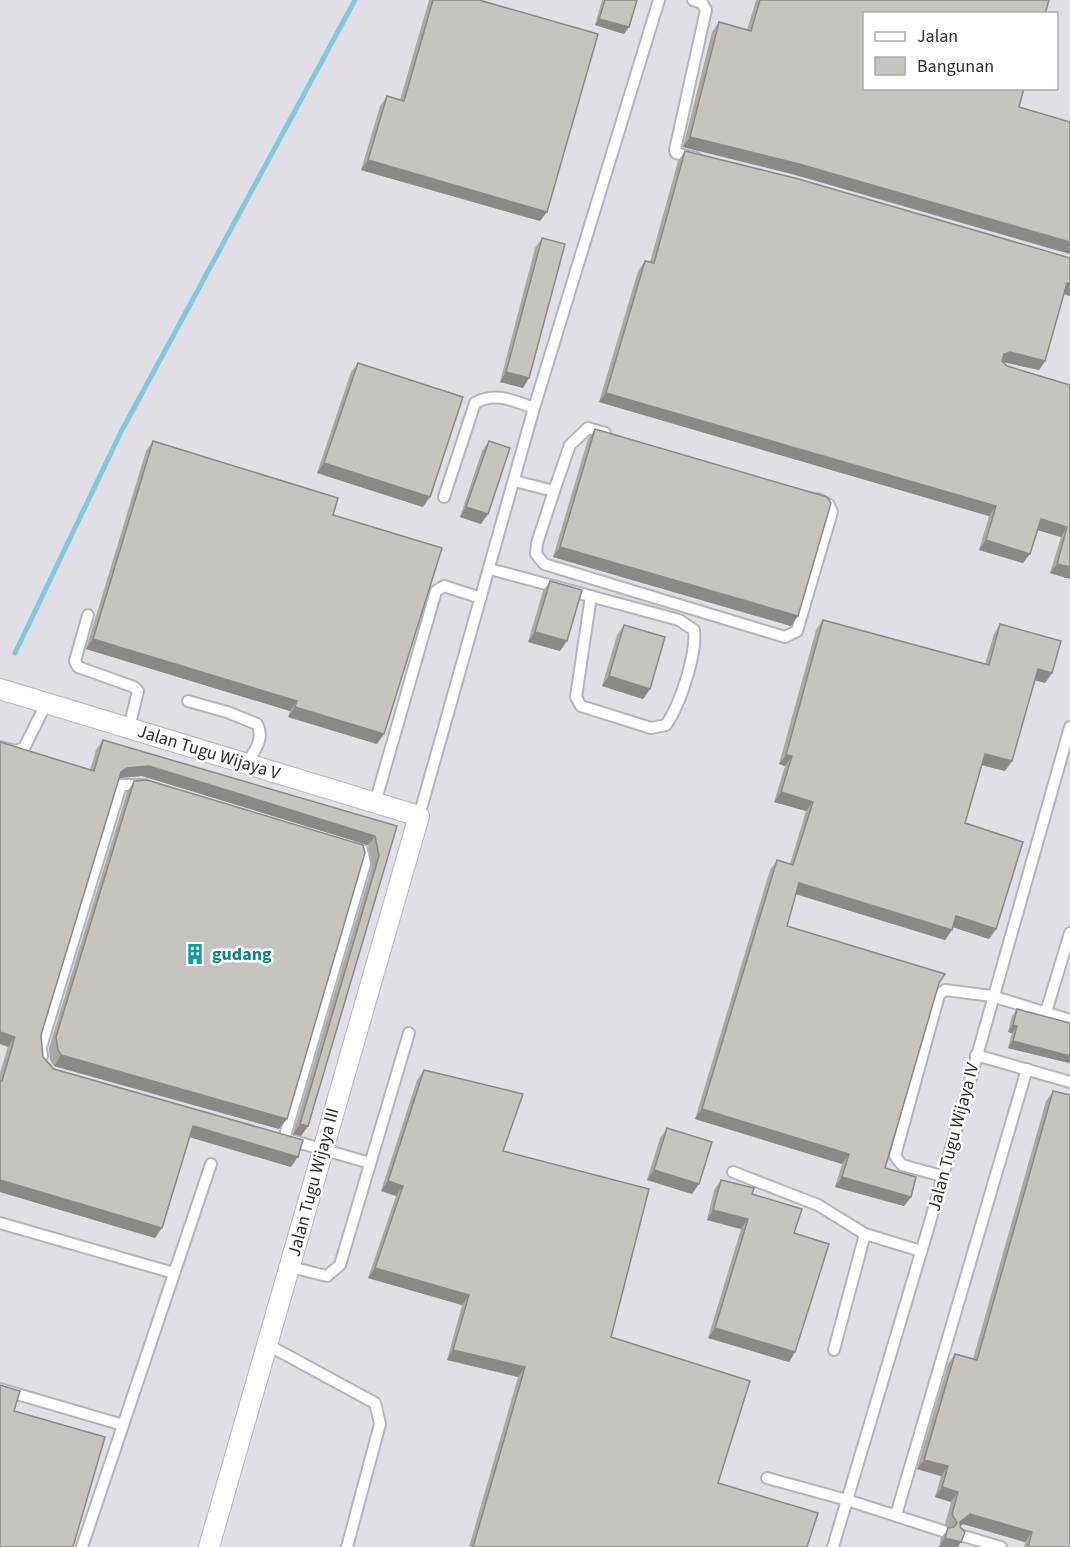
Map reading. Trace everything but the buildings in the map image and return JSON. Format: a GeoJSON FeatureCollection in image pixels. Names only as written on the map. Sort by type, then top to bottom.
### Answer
{"type":"FeatureCollection","features":[{"type":"Feature","properties":{"kind":"street","name":"Jalan Tugu Wijaya V"},"geometry":{"type":"LineString","coordinates":[[0,689],[419,816]]}},
{"type":"Feature","properties":{"kind":"street","name":"Jalan Tugu Wijaya III"},"geometry":{"type":"LineString","coordinates":[[208,1547],[419,816]]}},
{"type":"Feature","properties":{"kind":"lane"},"geometry":{"type":"LineString","coordinates":[[419,816],[534,408],[659,0]]}},
{"type":"Feature","properties":{"kind":"lane"},"geometry":{"type":"LineString","coordinates":[[693,0],[702,3],[706,10],[675,150],[679,154],[703,159]]}},
{"type":"Feature","properties":{"kind":"lane"},"geometry":{"type":"LineString","coordinates":[[444,497],[475,403],[485,397],[500,396],[534,408]]}},
{"type":"Feature","properties":{"kind":"lane"},"geometry":{"type":"LineString","coordinates":[[621,438],[588,428],[570,445],[537,543],[536,554],[544,564],[786,637],[797,631],[832,512],[825,501],[802,494]]}},
{"type":"Feature","properties":{"kind":"lane"},"geometry":{"type":"LineString","coordinates":[[514,481],[554,491]]}},
{"type":"Feature","properties":{"kind":"lane"},"geometry":{"type":"LineString","coordinates":[[490,569],[591,596],[679,620],[694,630],[696,644],[674,714],[666,725],[651,728],[581,706],[576,697],[591,596]]}},
{"type":"Feature","properties":{"kind":"lane"},"geometry":{"type":"LineString","coordinates":[[375,803],[436,591],[444,586],[481,598]]}},
{"type":"Feature","properties":{"kind":"lane"},"geometry":{"type":"LineString","coordinates":[[88,615],[75,661],[78,666],[134,687],[138,691],[129,728]]}},
{"type":"Feature","properties":{"kind":"lane"},"geometry":{"type":"LineString","coordinates":[[188,701],[258,724],[261,730],[260,741],[247,764]]}},
{"type":"Feature","properties":{"kind":"lane"},"geometry":{"type":"LineString","coordinates":[[0,747],[16,751],[24,748],[46,704]]}},
{"type":"Feature","properties":{"kind":"lane","name":"Jalan Tugu Wijaya IV"},"geometry":{"type":"LineString","coordinates":[[833,1547],[921,1251],[1070,727]]}},
{"type":"Feature","properties":{"kind":"lane"},"geometry":{"type":"LineString","coordinates":[[49,1072],[43,1063],[41,1047],[121,785],[140,783],[162,790]]}},
{"type":"Feature","properties":{"kind":"lane"},"geometry":{"type":"LineString","coordinates":[[340,843],[362,850],[365,864],[279,1137],[370,1162]]}},
{"type":"Feature","properties":{"kind":"lane"},"geometry":{"type":"LineString","coordinates":[[1046,1012],[1070,933]]}},
{"type":"Feature","properties":{"kind":"lane"},"geometry":{"type":"LineString","coordinates":[[942,1176],[902,1165],[895,1156],[939,994],[945,990],[992,996],[1070,1020]]}},
{"type":"Feature","properties":{"kind":"lane"},"geometry":{"type":"LineString","coordinates":[[290,1267],[327,1276],[340,1265],[409,1033]]}},
{"type":"Feature","properties":{"kind":"lane"},"geometry":{"type":"LineString","coordinates":[[976,1055],[1070,1082]]}},
{"type":"Feature","properties":{"kind":"lane"},"geometry":{"type":"LineString","coordinates":[[896,1515],[1027,1069]]}},
{"type":"Feature","properties":{"kind":"lane"},"geometry":{"type":"LineString","coordinates":[[82,1547],[211,1164]]}},
{"type":"Feature","properties":{"kind":"lane"},"geometry":{"type":"LineString","coordinates":[[733,1172],[818,1205],[865,1234],[921,1251]]}},
{"type":"Feature","properties":{"kind":"lane"},"geometry":{"type":"LineString","coordinates":[[0,1223],[174,1274]]}},
{"type":"Feature","properties":{"kind":"lane"},"geometry":{"type":"LineString","coordinates":[[834,1350],[865,1234]]}},
{"type":"Feature","properties":{"kind":"lane"},"geometry":{"type":"LineString","coordinates":[[268,1345],[375,1403],[380,1424],[346,1547]]}},
{"type":"Feature","properties":{"kind":"lane"},"geometry":{"type":"LineString","coordinates":[[0,1389],[123,1425]]}},
{"type":"Feature","properties":{"kind":"lane"},"geometry":{"type":"LineString","coordinates":[[767,1478],[847,1500],[943,1531]]}},
{"type":"Feature","properties":{"kind":"lane"},"geometry":{"type":"LineString","coordinates":[[960,1535],[1001,1547]]}},
{"type":"Feature","properties":{"kind":"shaded area"},"geometry":{"type":"Polygon","coordinates":[[[0,0],[1070,0],[1070,1547],[0,1547],[0,0]]]}},
{"type":"Feature","properties":{"kind":"waterway"},"geometry":{"type":"LineString","coordinates":[[15,653],[121,432],[355,0]]}},
{"type":"Feature","properties":{"kind":"place","name":"gudang"},"geometry":{"type":"Point","coordinates":[195,954]}}]}
